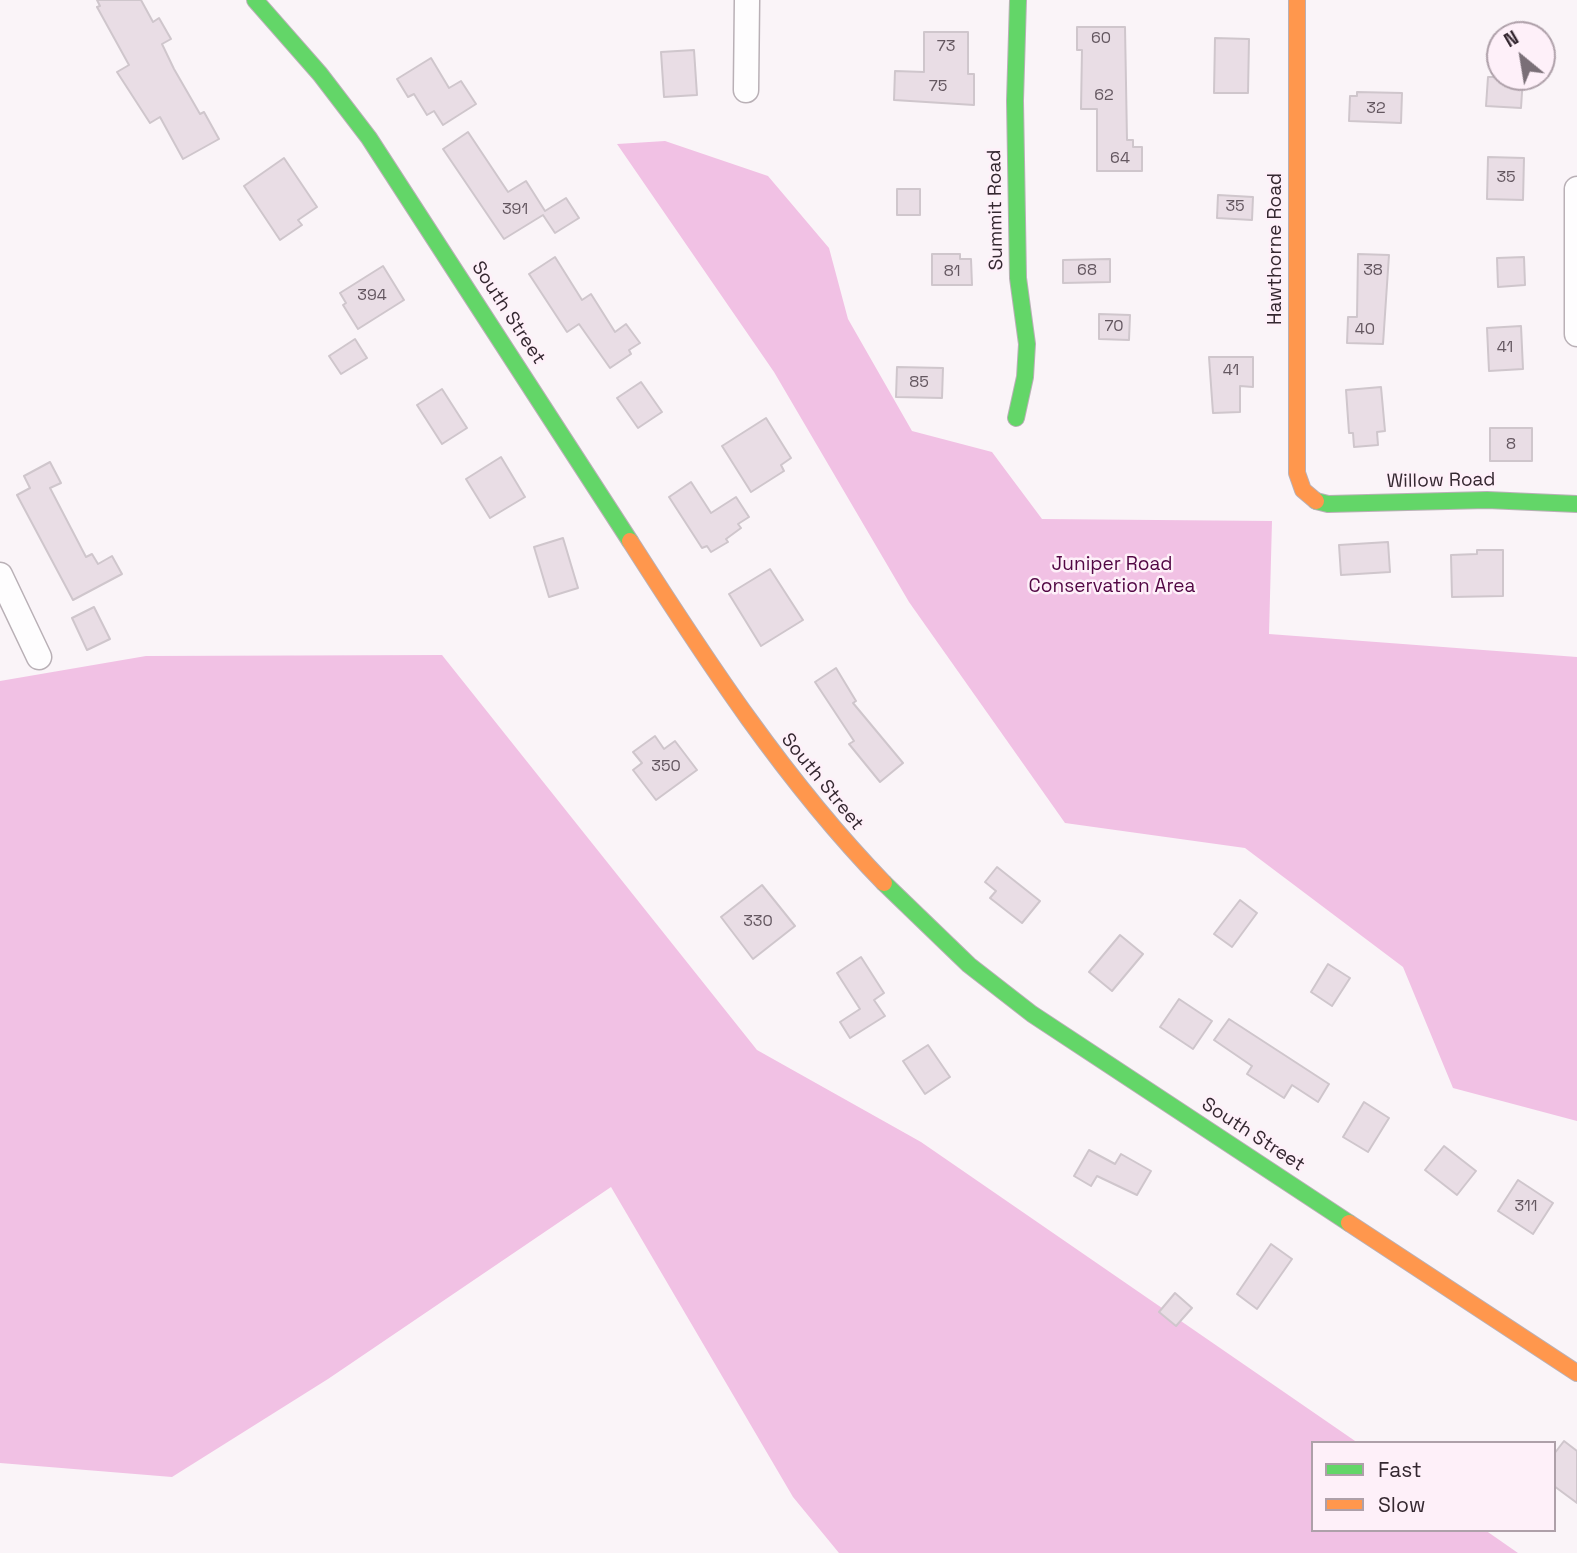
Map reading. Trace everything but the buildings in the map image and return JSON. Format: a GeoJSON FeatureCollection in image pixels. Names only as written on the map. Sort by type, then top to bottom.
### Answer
{"type":"FeatureCollection","features":[{"type":"Feature","properties":{"kind":"main road","name":"South Street"},"geometry":{"type":"LineString","coordinates":[[255,0],[320,74],[375,146],[765,745],[853,853],[895,898],[964,962],[1032,1014],[1577,1373]]}},
{"type":"Feature","properties":{"kind":"main road","name":"Summit Road"},"geometry":{"type":"LineString","coordinates":[[1016,418],[1027,360],[1018,278],[1015,101],[1018,0]]}},
{"type":"Feature","properties":{"kind":"main road","name":"Hawthorne Road"},"geometry":{"type":"LineString","coordinates":[[1297,0],[1297,474],[1300,486],[1307,495]]}},
{"type":"Feature","properties":{"kind":"main road","name":"Willow Road"},"geometry":{"type":"LineString","coordinates":[[1307,495],[1328,504],[1487,500],[1577,504]]}},
{"type":"Feature","properties":{"kind":"street"},"geometry":{"type":"LineString","coordinates":[[746,90],[747,0]]}},
{"type":"Feature","properties":{"kind":"street"},"geometry":{"type":"LineString","coordinates":[[1577,189],[1577,334]]}},
{"type":"Feature","properties":{"kind":"street"},"geometry":{"type":"LineString","coordinates":[[0,575],[39,657]]}},
{"type":"Feature","properties":{"kind":"green space","name":"Juniper Road Conservation Area"},"geometry":{"type":"Polygon","coordinates":[[[665,141],[768,176],[829,248],[848,319],[912,431],[992,452],[1042,519],[1272,521],[1269,634],[1577,657],[1577,1121],[1453,1088],[1403,967],[1245,848],[1065,823],[909,602],[774,372],[617,144],[665,141]]]}},
{"type":"Feature","properties":{"kind":"green space"},"geometry":{"type":"Polygon","coordinates":[[[442,655],[757,1050],[921,1142],[1355,1441],[1311,1441],[1311,1532],[1488,1532],[1518,1553],[839,1553],[793,1497],[611,1187],[328,1379],[172,1477],[0,1463],[0,681],[146,656],[442,655]]]}},
{"type":"Feature","properties":{"kind":"traffic: fast"},"geometry":{"type":"LineString","coordinates":[[255,0],[320,74],[369,138],[630,541]]}},
{"type":"Feature","properties":{"kind":"traffic: fast"},"geometry":{"type":"LineString","coordinates":[[1016,418],[1025,377],[1027,344],[1018,278],[1015,101],[1018,0]]}},
{"type":"Feature","properties":{"kind":"traffic: fast"},"geometry":{"type":"LineString","coordinates":[[1316,501],[1328,504],[1487,500],[1577,504]]}},
{"type":"Feature","properties":{"kind":"traffic: fast"},"geometry":{"type":"LineString","coordinates":[[884,883],[969,965],[1032,1014],[1349,1223]]}},
{"type":"Feature","properties":{"kind":"traffic: slow"},"geometry":{"type":"LineString","coordinates":[[1297,0],[1297,473],[1303,490],[1316,501]]}},
{"type":"Feature","properties":{"kind":"traffic: slow"},"geometry":{"type":"LineString","coordinates":[[630,541],[748,718],[813,803],[884,883]]}},
{"type":"Feature","properties":{"kind":"traffic: slow"},"geometry":{"type":"LineString","coordinates":[[1349,1223],[1577,1373]]}}]}
